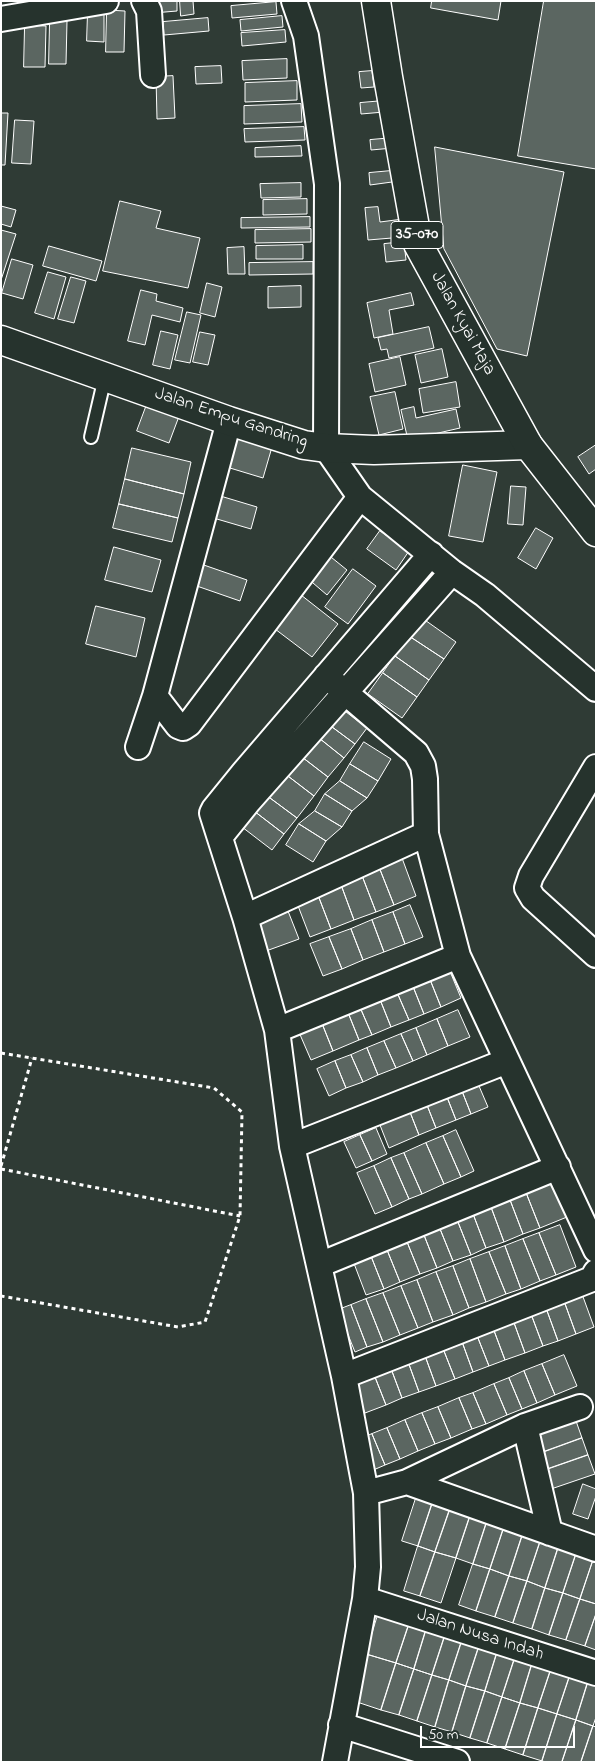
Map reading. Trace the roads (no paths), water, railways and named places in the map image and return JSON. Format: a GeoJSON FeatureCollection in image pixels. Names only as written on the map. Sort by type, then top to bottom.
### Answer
{"type":"FeatureCollection","features":[{"type":"Feature","properties":{"kind":"main road","name":"Jalan Kyai Maja"},"geometry":{"type":"LineString","coordinates":[[376,1],[418,244],[528,444],[596,532]]}},
{"type":"Feature","properties":{"kind":"main road","name":"Jalan Empu Gandring"},"geometry":{"type":"LineString","coordinates":[[1,340],[229,421],[304,445],[374,450],[528,444]]}},
{"type":"Feature","properties":{"kind":"street"},"geometry":{"type":"LineString","coordinates":[[1,19],[106,1]]}},
{"type":"Feature","properties":{"kind":"street"},"geometry":{"type":"LineString","coordinates":[[144,1],[149,10],[153,75]]}},
{"type":"Feature","properties":{"kind":"street"},"geometry":{"type":"LineString","coordinates":[[294,1],[306,36],[327,184],[335,448],[360,497],[452,572],[485,595],[596,688]]}},
{"type":"Feature","properties":{"kind":"street"},"geometry":{"type":"LineString","coordinates":[[138,747],[155,696],[229,421]]}},
{"type":"Feature","properties":{"kind":"street"},"geometry":{"type":"LineString","coordinates":[[155,696],[178,726],[183,728],[189,724],[360,497]]}},
{"type":"Feature","properties":{"kind":"street"},"geometry":{"type":"LineString","coordinates":[[335,1762],[365,1598],[368,1567],[366,1493],[344,1376],[292,1146],[277,1030],[245,916],[212,813],[244,772],[431,554]]}},
{"type":"Feature","properties":{"kind":"street"},"geometry":{"type":"LineString","coordinates":[[220,837],[249,801],[452,572]]}},
{"type":"Feature","properties":{"kind":"street"},"geometry":{"type":"LineString","coordinates":[[326,676],[416,753],[424,766],[426,834],[458,956],[596,1250]]}},
{"type":"Feature","properties":{"kind":"street"},"geometry":{"type":"LineString","coordinates":[[596,768],[530,876],[527,888],[533,898],[596,955]]}},
{"type":"Feature","properties":{"kind":"street"},"geometry":{"type":"LineString","coordinates":[[245,916],[426,834]]}},
{"type":"Feature","properties":{"kind":"street"},"geometry":{"type":"LineString","coordinates":[[277,1030],[458,956]]}},
{"type":"Feature","properties":{"kind":"street"},"geometry":{"type":"LineString","coordinates":[[292,1146],[507,1061]]}},
{"type":"Feature","properties":{"kind":"street"},"geometry":{"type":"LineString","coordinates":[[318,1265],[558,1167]]}},
{"type":"Feature","properties":{"kind":"street"},"geometry":{"type":"LineString","coordinates":[[344,1376],[592,1279],[596,1272]]}},
{"type":"Feature","properties":{"kind":"street"},"geometry":{"type":"LineString","coordinates":[[366,1493],[407,1482],[525,1426],[580,1407]]}},
{"type":"Feature","properties":{"kind":"street"},"geometry":{"type":"LineString","coordinates":[[525,1426],[550,1534]]}},
{"type":"Feature","properties":{"kind":"street"},"geometry":{"type":"LineString","coordinates":[[407,1482],[596,1549]]}},
{"type":"Feature","properties":{"kind":"street","name":"Jalan Nusa Indah"},"geometry":{"type":"LineString","coordinates":[[365,1598],[596,1673]]}},
{"type":"Feature","properties":{"kind":"street"},"geometry":{"type":"LineString","coordinates":[[341,1725],[457,1762]]}},
{"type":"Feature","properties":{"kind":"lane"},"geometry":{"type":"LineString","coordinates":[[91,437],[105,377]]}}]}
